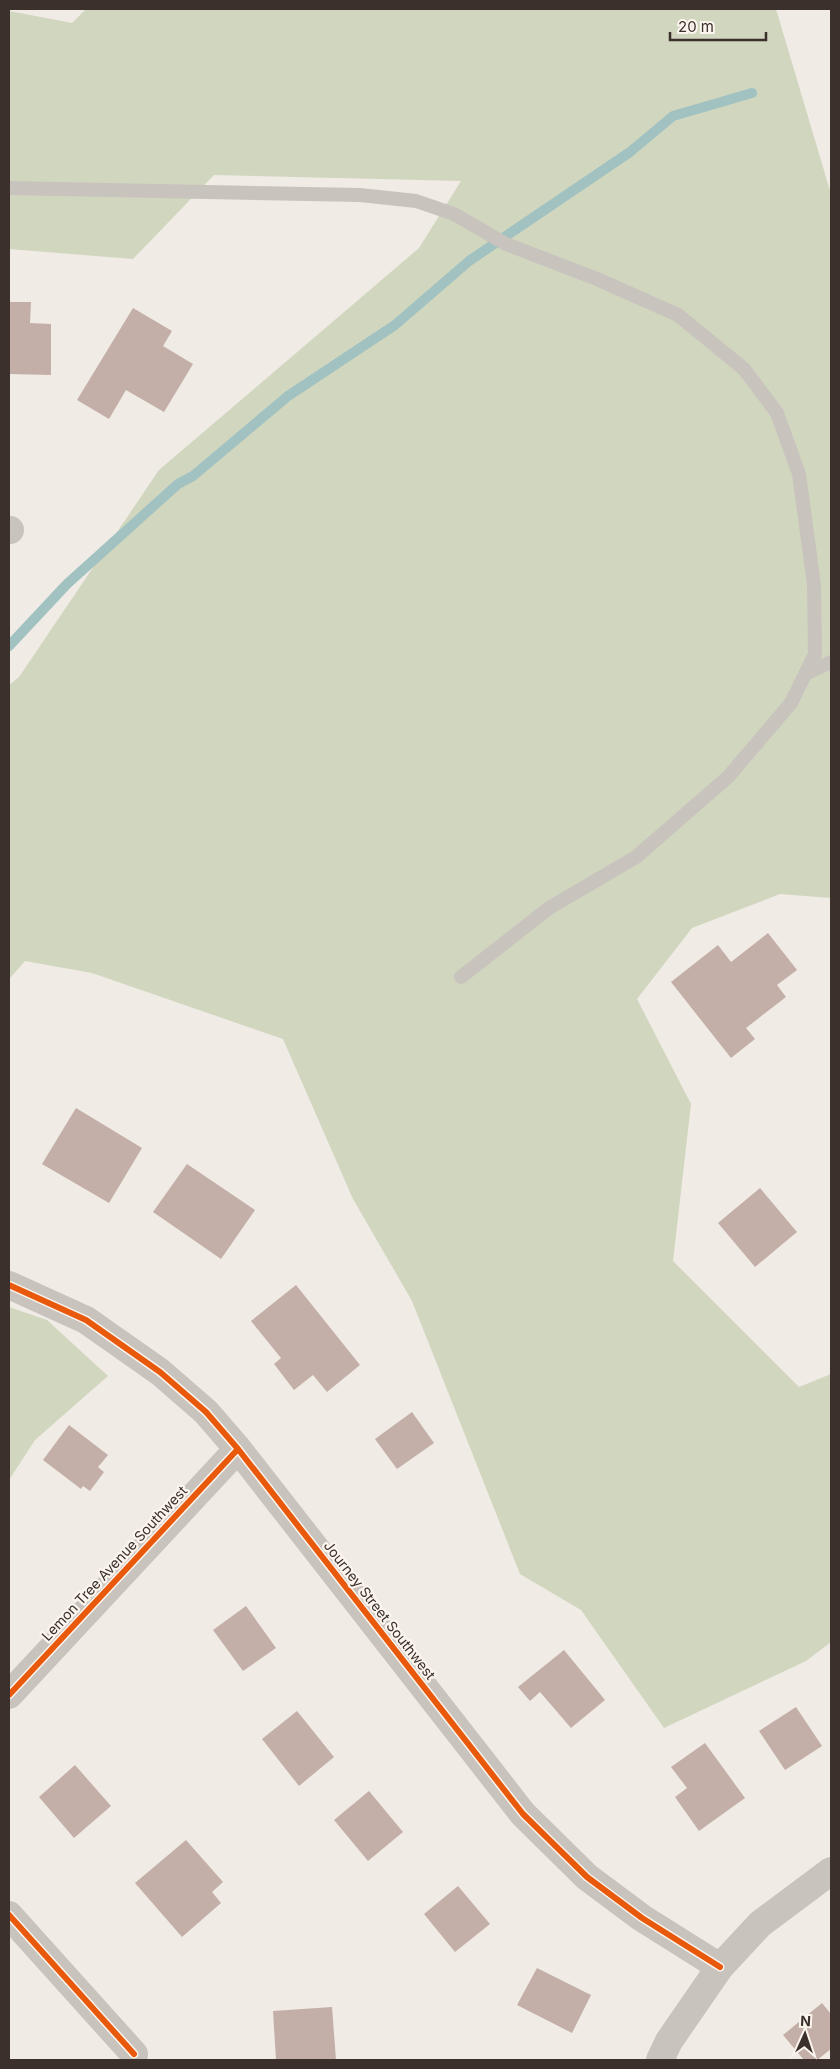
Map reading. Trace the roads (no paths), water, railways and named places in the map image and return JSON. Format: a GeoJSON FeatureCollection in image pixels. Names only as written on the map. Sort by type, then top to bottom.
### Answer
{"type":"FeatureCollection","features":[{"type":"Feature","properties":{"kind":"street","name":"Journey Street Southwest"},"geometry":{"type":"LineString","coordinates":[[9,1285],[86,1320],[160,1372],[206,1412],[238,1449],[523,1814],[587,1877],[642,1918],[720,1966]]}},
{"type":"Feature","properties":{"kind":"street","name":"Lemon Tree Avenue Southwest"},"geometry":{"type":"LineString","coordinates":[[9,1695],[238,1449]]}},
{"type":"Feature","properties":{"kind":"street"},"geometry":{"type":"LineString","coordinates":[[660,2060],[669,2041],[720,1966],[760,1924],[831,1871]]}},
{"type":"Feature","properties":{"kind":"street"},"geometry":{"type":"LineString","coordinates":[[9,1915],[134,2054]]}},
{"type":"Feature","properties":{"kind":"lane"},"geometry":{"type":"LineString","coordinates":[[9,188],[360,195],[416,201],[454,214],[506,244],[598,279],[678,315],[744,369],[777,413],[799,474],[814,585],[815,654],[791,703],[728,777],[636,858],[549,908],[461,977]]}},
{"type":"Feature","properties":{"kind":"lane"},"geometry":{"type":"LineString","coordinates":[[805,674],[831,662]]}},
{"type":"Feature","properties":{"kind":"waterway"},"geometry":{"type":"LineString","coordinates":[[9,646],[67,584],[178,484],[193,476],[288,396],[395,325],[469,261],[630,152],[673,116],[752,93]]}}]}
